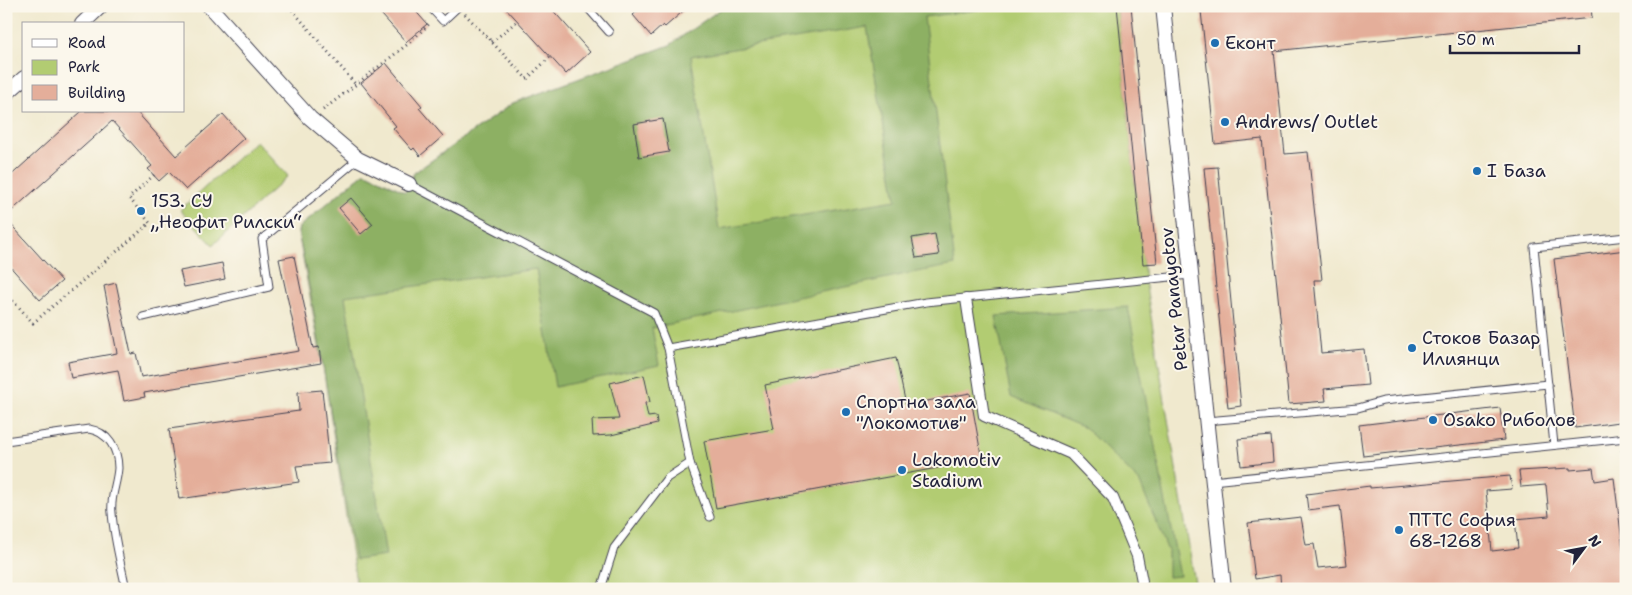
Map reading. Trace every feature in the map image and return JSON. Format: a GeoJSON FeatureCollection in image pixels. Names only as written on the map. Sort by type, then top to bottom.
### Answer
{"type":"FeatureCollection","features":[{"type":"Feature","properties":{"kind":"street"},"geometry":{"type":"LineString","coordinates":[[84,22],[101,6]]}},
{"type":"Feature","properties":{"kind":"street"},"geometry":{"type":"LineString","coordinates":[[209,6],[310,118],[358,159],[409,184]]}},
{"type":"Feature","properties":{"kind":"street","name":"Petar Panayotov"},"geometry":{"type":"LineString","coordinates":[[1163,6],[1224,589]]}},
{"type":"Feature","properties":{"kind":"street"},"geometry":{"type":"LineString","coordinates":[[6,94],[22,80]]}},
{"type":"Feature","properties":{"kind":"street"},"geometry":{"type":"LineString","coordinates":[[966,298],[984,416],[1071,454],[1113,498],[1137,556],[1142,581]]}},
{"type":"Feature","properties":{"kind":"lane"},"geometry":{"type":"LineString","coordinates":[[429,6],[443,21],[459,6]]}},
{"type":"Feature","properties":{"kind":"lane"},"geometry":{"type":"LineString","coordinates":[[586,6],[609,32]]}},
{"type":"Feature","properties":{"kind":"lane"},"geometry":{"type":"LineString","coordinates":[[143,317],[269,287],[262,239],[358,159]]}},
{"type":"Feature","properties":{"kind":"lane"},"geometry":{"type":"LineString","coordinates":[[409,184],[654,314],[668,348],[690,463],[710,517]]}},
{"type":"Feature","properties":{"kind":"lane"},"geometry":{"type":"LineString","coordinates":[[1554,445],[1534,247],[1626,238]]}},
{"type":"Feature","properties":{"kind":"lane"},"geometry":{"type":"LineString","coordinates":[[668,348],[926,302],[1190,274]]}},
{"type":"Feature","properties":{"kind":"lane"},"geometry":{"type":"LineString","coordinates":[[1206,420],[1358,408],[1383,401],[1548,384]]}},
{"type":"Feature","properties":{"kind":"lane"},"geometry":{"type":"LineString","coordinates":[[6,441],[89,430],[98,431],[108,437],[114,448],[118,467],[111,499],[126,589]]}},
{"type":"Feature","properties":{"kind":"lane"},"geometry":{"type":"LineString","coordinates":[[1212,481],[1623,438]]}},
{"type":"Feature","properties":{"kind":"lane"},"geometry":{"type":"LineString","coordinates":[[601,589],[614,548],[667,478],[690,463]]}},
{"type":"Feature","properties":{"kind":"path"},"geometry":{"type":"LineString","coordinates":[[289,6],[356,85]]}},
{"type":"Feature","properties":{"kind":"path"},"geometry":{"type":"LineString","coordinates":[[459,6],[527,79],[550,57]]}},
{"type":"Feature","properties":{"kind":"path"},"geometry":{"type":"LineString","coordinates":[[330,106],[408,44],[438,16]]}},
{"type":"Feature","properties":{"kind":"path"},"geometry":{"type":"LineString","coordinates":[[492,42],[517,20]]}},
{"type":"Feature","properties":{"kind":"path"},"geometry":{"type":"LineString","coordinates":[[6,293],[33,323],[150,223],[129,198],[154,175]]}},
{"type":"Feature","properties":{"kind":"path"},"geometry":{"type":"LineString","coordinates":[[1623,438],[1626,481]]}},
{"type":"Feature","properties":{"kind":"green space"},"geometry":{"type":"Polygon","coordinates":[[[725,6],[1117,6],[1145,280],[1196,589],[357,589],[324,373],[298,232],[299,227],[364,173],[405,192],[414,173],[513,103],[670,45],[725,6]]]}},
{"type":"Feature","properties":{"kind":"green space"},"geometry":{"type":"Polygon","coordinates":[[[725,6],[1008,6],[924,17],[955,265],[652,328],[659,365],[555,387],[536,269],[345,296],[386,556],[355,560],[312,300],[298,232],[299,227],[364,173],[405,192],[414,173],[513,103],[670,45],[725,6]],[[867,27],[691,56],[719,229],[896,200],[867,27]]]}},
{"type":"Feature","properties":{"kind":"green space"},"geometry":{"type":"Polygon","coordinates":[[[256,141],[288,176],[213,245],[180,210],[256,141]]]}},
{"type":"Feature","properties":{"kind":"green space"},"geometry":{"type":"Polygon","coordinates":[[[1128,307],[1180,576],[1168,577],[1168,551],[1139,481],[1085,428],[1011,397],[996,316],[1128,307]]]}},
{"type":"Feature","properties":{"kind":"building"},"geometry":{"type":"Polygon","coordinates":[[[374,6],[411,6],[427,24],[406,42],[374,6]]]}},
{"type":"Feature","properties":{"kind":"building"},"geometry":{"type":"Polygon","coordinates":[[[504,6],[549,6],[590,52],[566,74],[504,6]]]}},
{"type":"Feature","properties":{"kind":"building"},"geometry":{"type":"Polygon","coordinates":[[[643,6],[689,6],[665,27],[663,25],[651,36],[633,15],[643,6]]]}},
{"type":"Feature","properties":{"kind":"building"},"geometry":{"type":"Polygon","coordinates":[[[1117,6],[1131,6],[1157,263],[1143,264],[1117,6]]]}},
{"type":"Feature","properties":{"kind":"building"},"geometry":{"type":"Polygon","coordinates":[[[1245,6],[1591,6],[1592,18],[1274,51],[1285,154],[1308,152],[1322,280],[1314,280],[1321,353],[1364,349],[1368,385],[1324,389],[1326,401],[1289,404],[1262,139],[1215,144],[1201,11],[1245,6]]]}},
{"type":"Feature","properties":{"kind":"building"},"geometry":{"type":"Polygon","coordinates":[[[386,63],[422,106],[419,108],[443,136],[420,156],[414,148],[412,150],[393,128],[396,126],[361,83],[386,63]]]}},
{"type":"Feature","properties":{"kind":"building"},"geometry":{"type":"Polygon","coordinates":[[[81,112],[137,112],[176,156],[223,114],[244,138],[186,190],[169,172],[159,181],[148,169],[152,166],[112,121],[6,216],[6,180],[81,112]]]}},
{"type":"Feature","properties":{"kind":"building"},"geometry":{"type":"Polygon","coordinates":[[[663,119],[669,152],[639,157],[634,124],[663,119]]]}},
{"type":"Feature","properties":{"kind":"building"},"geometry":{"type":"Polygon","coordinates":[[[1218,167],[1241,406],[1228,408],[1204,168],[1218,167]]]}},
{"type":"Feature","properties":{"kind":"building"},"geometry":{"type":"Polygon","coordinates":[[[351,198],[373,224],[361,234],[339,208],[351,198]]]}},
{"type":"Feature","properties":{"kind":"building"},"geometry":{"type":"Polygon","coordinates":[[[6,219],[62,281],[40,300],[6,262],[6,219]]]}},
{"type":"Feature","properties":{"kind":"building"},"geometry":{"type":"Polygon","coordinates":[[[935,234],[939,255],[916,258],[912,238],[935,234]]]}},
{"type":"Feature","properties":{"kind":"building"},"geometry":{"type":"Polygon","coordinates":[[[1626,250],[1626,421],[1575,428],[1554,259],[1626,250]]]}},
{"type":"Feature","properties":{"kind":"building"},"geometry":{"type":"Polygon","coordinates":[[[294,256],[313,348],[319,347],[321,363],[144,393],[145,397],[124,401],[118,370],[71,378],[68,362],[117,353],[104,286],[116,283],[131,354],[136,353],[141,377],[299,351],[279,259],[294,256]]]}},
{"type":"Feature","properties":{"kind":"building"},"geometry":{"type":"Polygon","coordinates":[[[222,263],[225,279],[184,287],[180,271],[222,263]]]}},
{"type":"Feature","properties":{"kind":"building"},"geometry":{"type":"Polygon","coordinates":[[[896,358],[906,405],[970,393],[982,460],[716,508],[704,441],[774,429],[765,385],[896,358]]]}},
{"type":"Feature","properties":{"kind":"building"},"geometry":{"type":"Polygon","coordinates":[[[644,375],[650,402],[645,403],[648,417],[656,416],[657,424],[611,435],[593,436],[592,420],[619,419],[610,383],[644,375]]]}},
{"type":"Feature","properties":{"kind":"building"},"geometry":{"type":"Polygon","coordinates":[[[322,390],[330,463],[296,466],[299,482],[179,499],[169,429],[299,411],[298,392],[322,390]]]}},
{"type":"Feature","properties":{"kind":"building"},"geometry":{"type":"Polygon","coordinates":[[[1500,408],[1504,440],[1363,456],[1359,425],[1500,408]]]}},
{"type":"Feature","properties":{"kind":"building"},"geometry":{"type":"Polygon","coordinates":[[[1271,436],[1273,462],[1241,466],[1238,439],[1271,436]]]}},
{"type":"Feature","properties":{"kind":"building"},"geometry":{"type":"Polygon","coordinates":[[[1570,468],[1570,470],[1593,468],[1595,481],[1614,478],[1624,557],[1626,557],[1626,589],[1281,589],[1280,575],[1255,579],[1248,523],[1301,517],[1306,545],[1314,544],[1318,568],[1347,565],[1340,506],[1308,510],[1306,494],[1370,486],[1370,488],[1510,476],[1512,489],[1486,491],[1492,551],[1518,548],[1515,519],[1549,516],[1546,485],[1521,487],[1519,471],[1570,468]]]}},
{"type":"Feature","properties":{"kind":"place","name":"Еконт"},"geometry":{"type":"Point","coordinates":[1215,43]}},
{"type":"Feature","properties":{"kind":"place","name":"Andrews/ Outlet"},"geometry":{"type":"Point","coordinates":[1225,122]}},
{"type":"Feature","properties":{"kind":"place","name":"I База"},"geometry":{"type":"Point","coordinates":[1477,171]}},
{"type":"Feature","properties":{"kind":"place","name":"153. СУ „Неофит Рилски“"},"geometry":{"type":"Point","coordinates":[141,211]}},
{"type":"Feature","properties":{"kind":"place","name":"Стоков Базар Илиянци"},"geometry":{"type":"Point","coordinates":[1412,348]}},
{"type":"Feature","properties":{"kind":"place","name":"Спортна зала \"Локомотив\""},"geometry":{"type":"Point","coordinates":[846,412]}},
{"type":"Feature","properties":{"kind":"place","name":"Osako Риболов"},"geometry":{"type":"Point","coordinates":[1433,420]}},
{"type":"Feature","properties":{"kind":"place","name":"Lokomotiv Stadium"},"geometry":{"type":"Point","coordinates":[902,470]}},
{"type":"Feature","properties":{"kind":"place","name":"ПТТС София 68-1268"},"geometry":{"type":"Point","coordinates":[1399,530]}}]}
